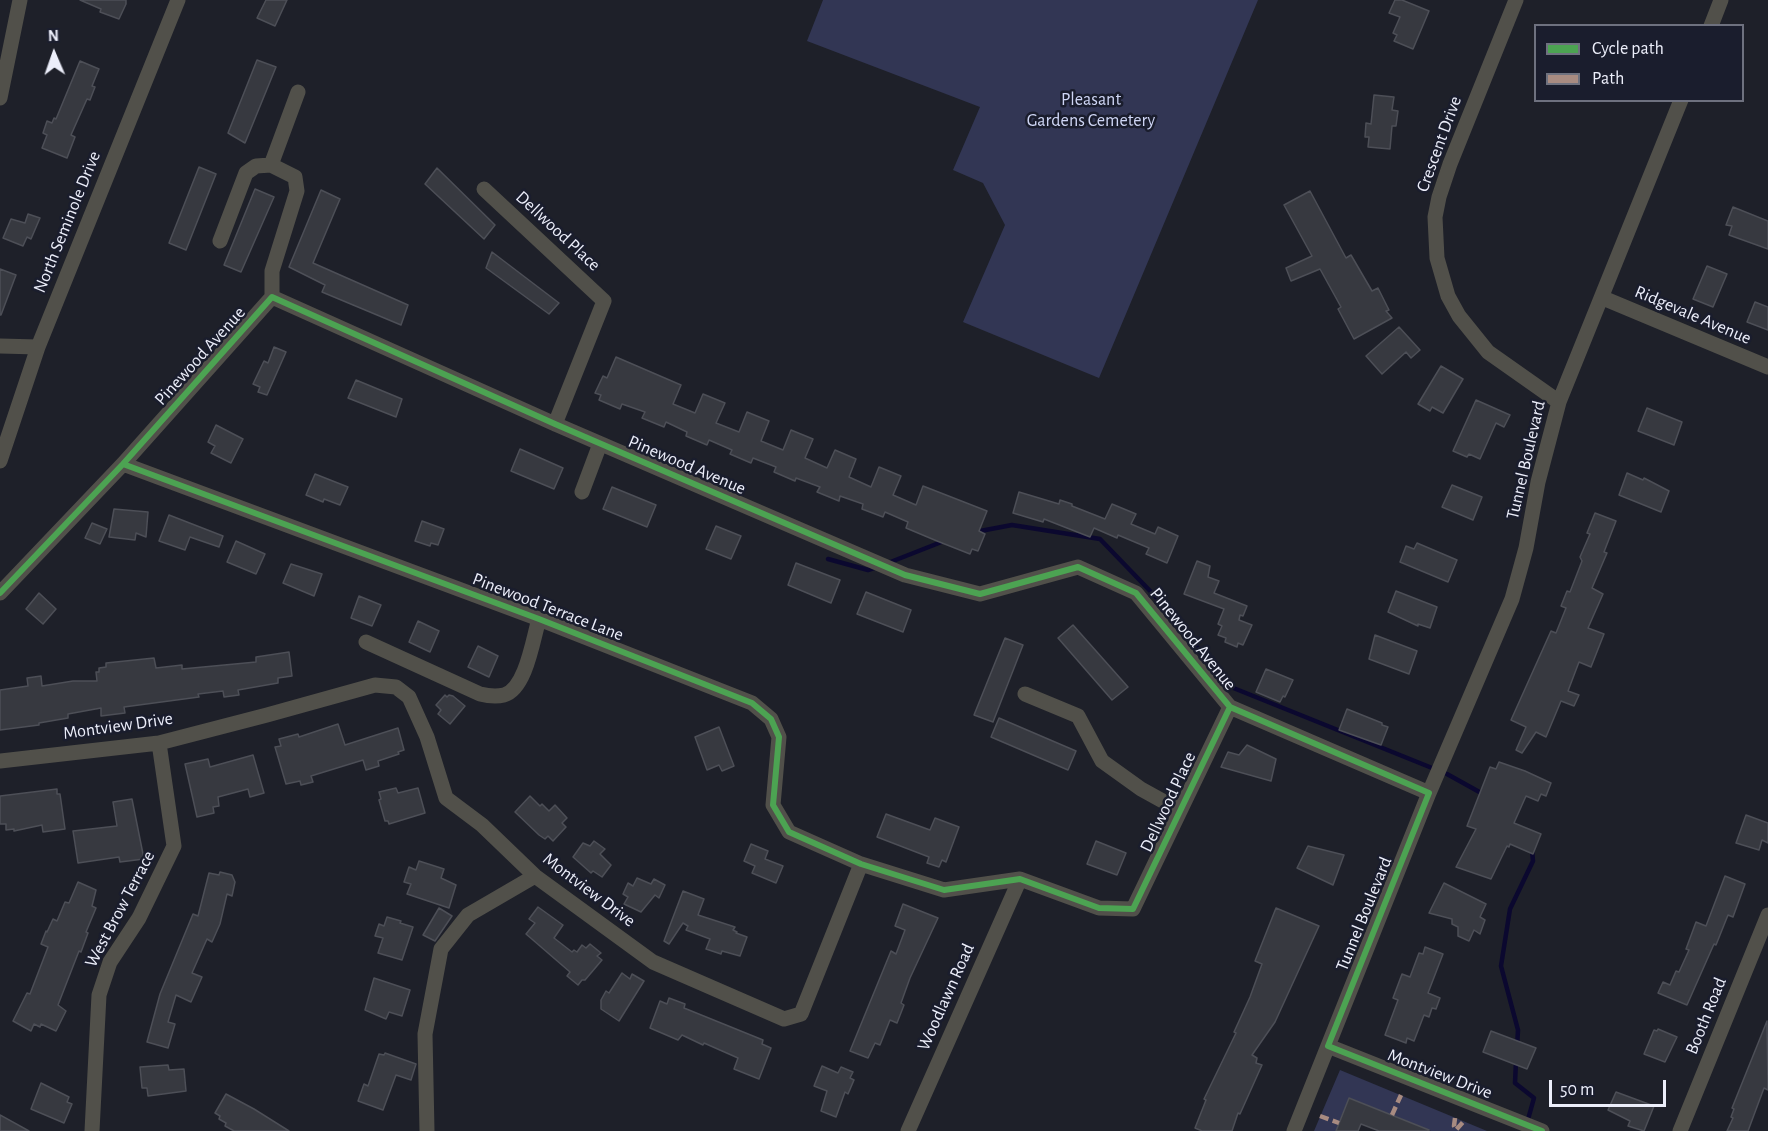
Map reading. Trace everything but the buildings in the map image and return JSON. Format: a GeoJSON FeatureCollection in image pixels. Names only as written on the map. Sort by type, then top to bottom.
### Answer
{"type":"FeatureCollection","features":[{"type":"Feature","properties":{"kind":"street"},"geometry":{"type":"LineString","coordinates":[[0,98],[20,0]]}},
{"type":"Feature","properties":{"kind":"street","name":"North Seminole Drive"},"geometry":{"type":"LineString","coordinates":[[0,461],[5,427],[177,0]]}},
{"type":"Feature","properties":{"kind":"street","name":"Crescent Drive"},"geometry":{"type":"LineString","coordinates":[[1516,0],[1450,164],[1435,217],[1437,258],[1449,296],[1459,316],[1488,352],[1559,402]]}},
{"type":"Feature","properties":{"kind":"street"},"geometry":{"type":"LineString","coordinates":[[1712,24],[1721,0]]}},
{"type":"Feature","properties":{"kind":"street"},"geometry":{"type":"LineString","coordinates":[[272,165],[298,92]]}},
{"type":"Feature","properties":{"kind":"street","name":"Tunnel Boulevard"},"geometry":{"type":"LineString","coordinates":[[1294,1131],[1429,793],[1512,599],[1526,548],[1538,482],[1559,402],[1680,102]]}},
{"type":"Feature","properties":{"kind":"street"},"geometry":{"type":"LineString","coordinates":[[220,241],[246,173],[256,166],[272,165],[295,177],[297,191],[272,271],[272,297]]}},
{"type":"Feature","properties":{"kind":"street","name":"Dellwood Place"},"geometry":{"type":"LineString","coordinates":[[484,189],[604,301],[555,424]]}},
{"type":"Feature","properties":{"kind":"street","name":"Pinewood Avenue"},"geometry":{"type":"LineString","coordinates":[[0,593],[123,464],[272,297],[600,444],[905,575],[980,594],[1078,567],[1136,592],[1230,707],[1429,793]]}},
{"type":"Feature","properties":{"kind":"street","name":"Ridgevale Avenue"},"geometry":{"type":"LineString","coordinates":[[1602,298],[1768,367]]}},
{"type":"Feature","properties":{"kind":"street"},"geometry":{"type":"LineString","coordinates":[[0,345],[38,347]]}},
{"type":"Feature","properties":{"kind":"street"},"geometry":{"type":"LineString","coordinates":[[582,492],[600,444]]}},
{"type":"Feature","properties":{"kind":"street","name":"Pinewood Terrace Lane"},"geometry":{"type":"LineString","coordinates":[[123,464],[539,619],[752,703],[771,719],[779,737],[773,805],[789,832],[861,864]]}},
{"type":"Feature","properties":{"kind":"street"},"geometry":{"type":"LineString","coordinates":[[366,642],[480,694],[493,697],[507,695],[522,679],[539,619]]}},
{"type":"Feature","properties":{"kind":"street","name":"Montview Drive"},"geometry":{"type":"LineString","coordinates":[[0,761],[159,742],[375,685],[396,687],[409,697],[428,737],[446,798],[482,825],[535,876],[653,962],[784,1019],[801,1014],[861,864]]}},
{"type":"Feature","properties":{"kind":"street"},"geometry":{"type":"LineString","coordinates":[[1025,694],[1078,716],[1102,761],[1141,789],[1179,810]]}},
{"type":"Feature","properties":{"kind":"street","name":"Dellwood Place"},"geometry":{"type":"LineString","coordinates":[[1020,879],[1099,908],[1133,909],[1230,707]]}},
{"type":"Feature","properties":{"kind":"street","name":"West Brow Terrace"},"geometry":{"type":"LineString","coordinates":[[92,1131],[99,995],[110,962],[139,918],[174,846],[159,742]]}},
{"type":"Feature","properties":{"kind":"street"},"geometry":{"type":"LineString","coordinates":[[861,864],[944,890],[1020,879]]}},
{"type":"Feature","properties":{"kind":"street"},"geometry":{"type":"LineString","coordinates":[[427,1131],[425,1034],[441,949],[468,915],[535,876]]}},
{"type":"Feature","properties":{"kind":"street","name":"Woodlawn Road"},"geometry":{"type":"LineString","coordinates":[[908,1131],[1020,879]]}},
{"type":"Feature","properties":{"kind":"street","name":"Booth Road"},"geometry":{"type":"LineString","coordinates":[[1680,1131],[1768,915]]}},
{"type":"Feature","properties":{"kind":"street","name":"Montview Drive"},"geometry":{"type":"LineString","coordinates":[[1328,1046],[1515,1126],[1542,1131]]}},
{"type":"Feature","properties":{"kind":"green space","name":"Pleasant Gardens Cemetery"},"geometry":{"type":"Polygon","coordinates":[[[823,0],[1258,0],[1099,378],[963,322],[1005,225],[983,183],[953,170],[980,107],[807,41],[823,0]]]}},
{"type":"Feature","properties":{"kind":"green space"},"geometry":{"type":"Polygon","coordinates":[[[1340,1070],[1487,1131],[1431,1131],[1349,1098],[1336,1131],[1314,1131],[1340,1070]]]}},
{"type":"Feature","properties":{"kind":"waterway"},"geometry":{"type":"LineString","coordinates":[[975,532],[1012,525],[1100,539],[1180,622],[1221,683],[1447,774],[1483,794]]}},
{"type":"Feature","properties":{"kind":"waterway"},"geometry":{"type":"LineString","coordinates":[[888,563],[944,541]]}},
{"type":"Feature","properties":{"kind":"waterway"},"geometry":{"type":"LineString","coordinates":[[828,559],[868,570],[877,567]]}},
{"type":"Feature","properties":{"kind":"waterway"},"geometry":{"type":"LineString","coordinates":[[1517,1047],[1518,1030],[1501,966],[1510,909],[1533,861],[1532,850]]}},
{"type":"Feature","properties":{"kind":"waterway"},"geometry":{"type":"LineString","coordinates":[[1516,1061],[1515,1083],[1534,1098],[1527,1123]]}},
{"type":"Feature","properties":{"kind":"marked path"},"geometry":{"type":"LineString","coordinates":[[1392,1115],[1401,1095]]}},
{"type":"Feature","properties":{"kind":"marked path"},"geometry":{"type":"LineString","coordinates":[[1320,1116],[1339,1123]]}},
{"type":"Feature","properties":{"kind":"marked path"},"geometry":{"type":"LineString","coordinates":[[1455,1118],[1456,1130],[1464,1121]]}},
{"type":"Feature","properties":{"kind":"cycle path"},"geometry":{"type":"LineString","coordinates":[[0,593],[123,464],[272,297],[555,424],[905,575],[980,594],[1078,567],[1136,593],[1230,707],[1429,793],[1328,1046],[1542,1131]]}},
{"type":"Feature","properties":{"kind":"cycle path"},"geometry":{"type":"LineString","coordinates":[[123,464],[539,619],[752,703],[771,719],[779,737],[773,805],[789,832],[861,864],[944,890],[1020,879],[1099,908],[1133,909],[1230,707]]}}]}
